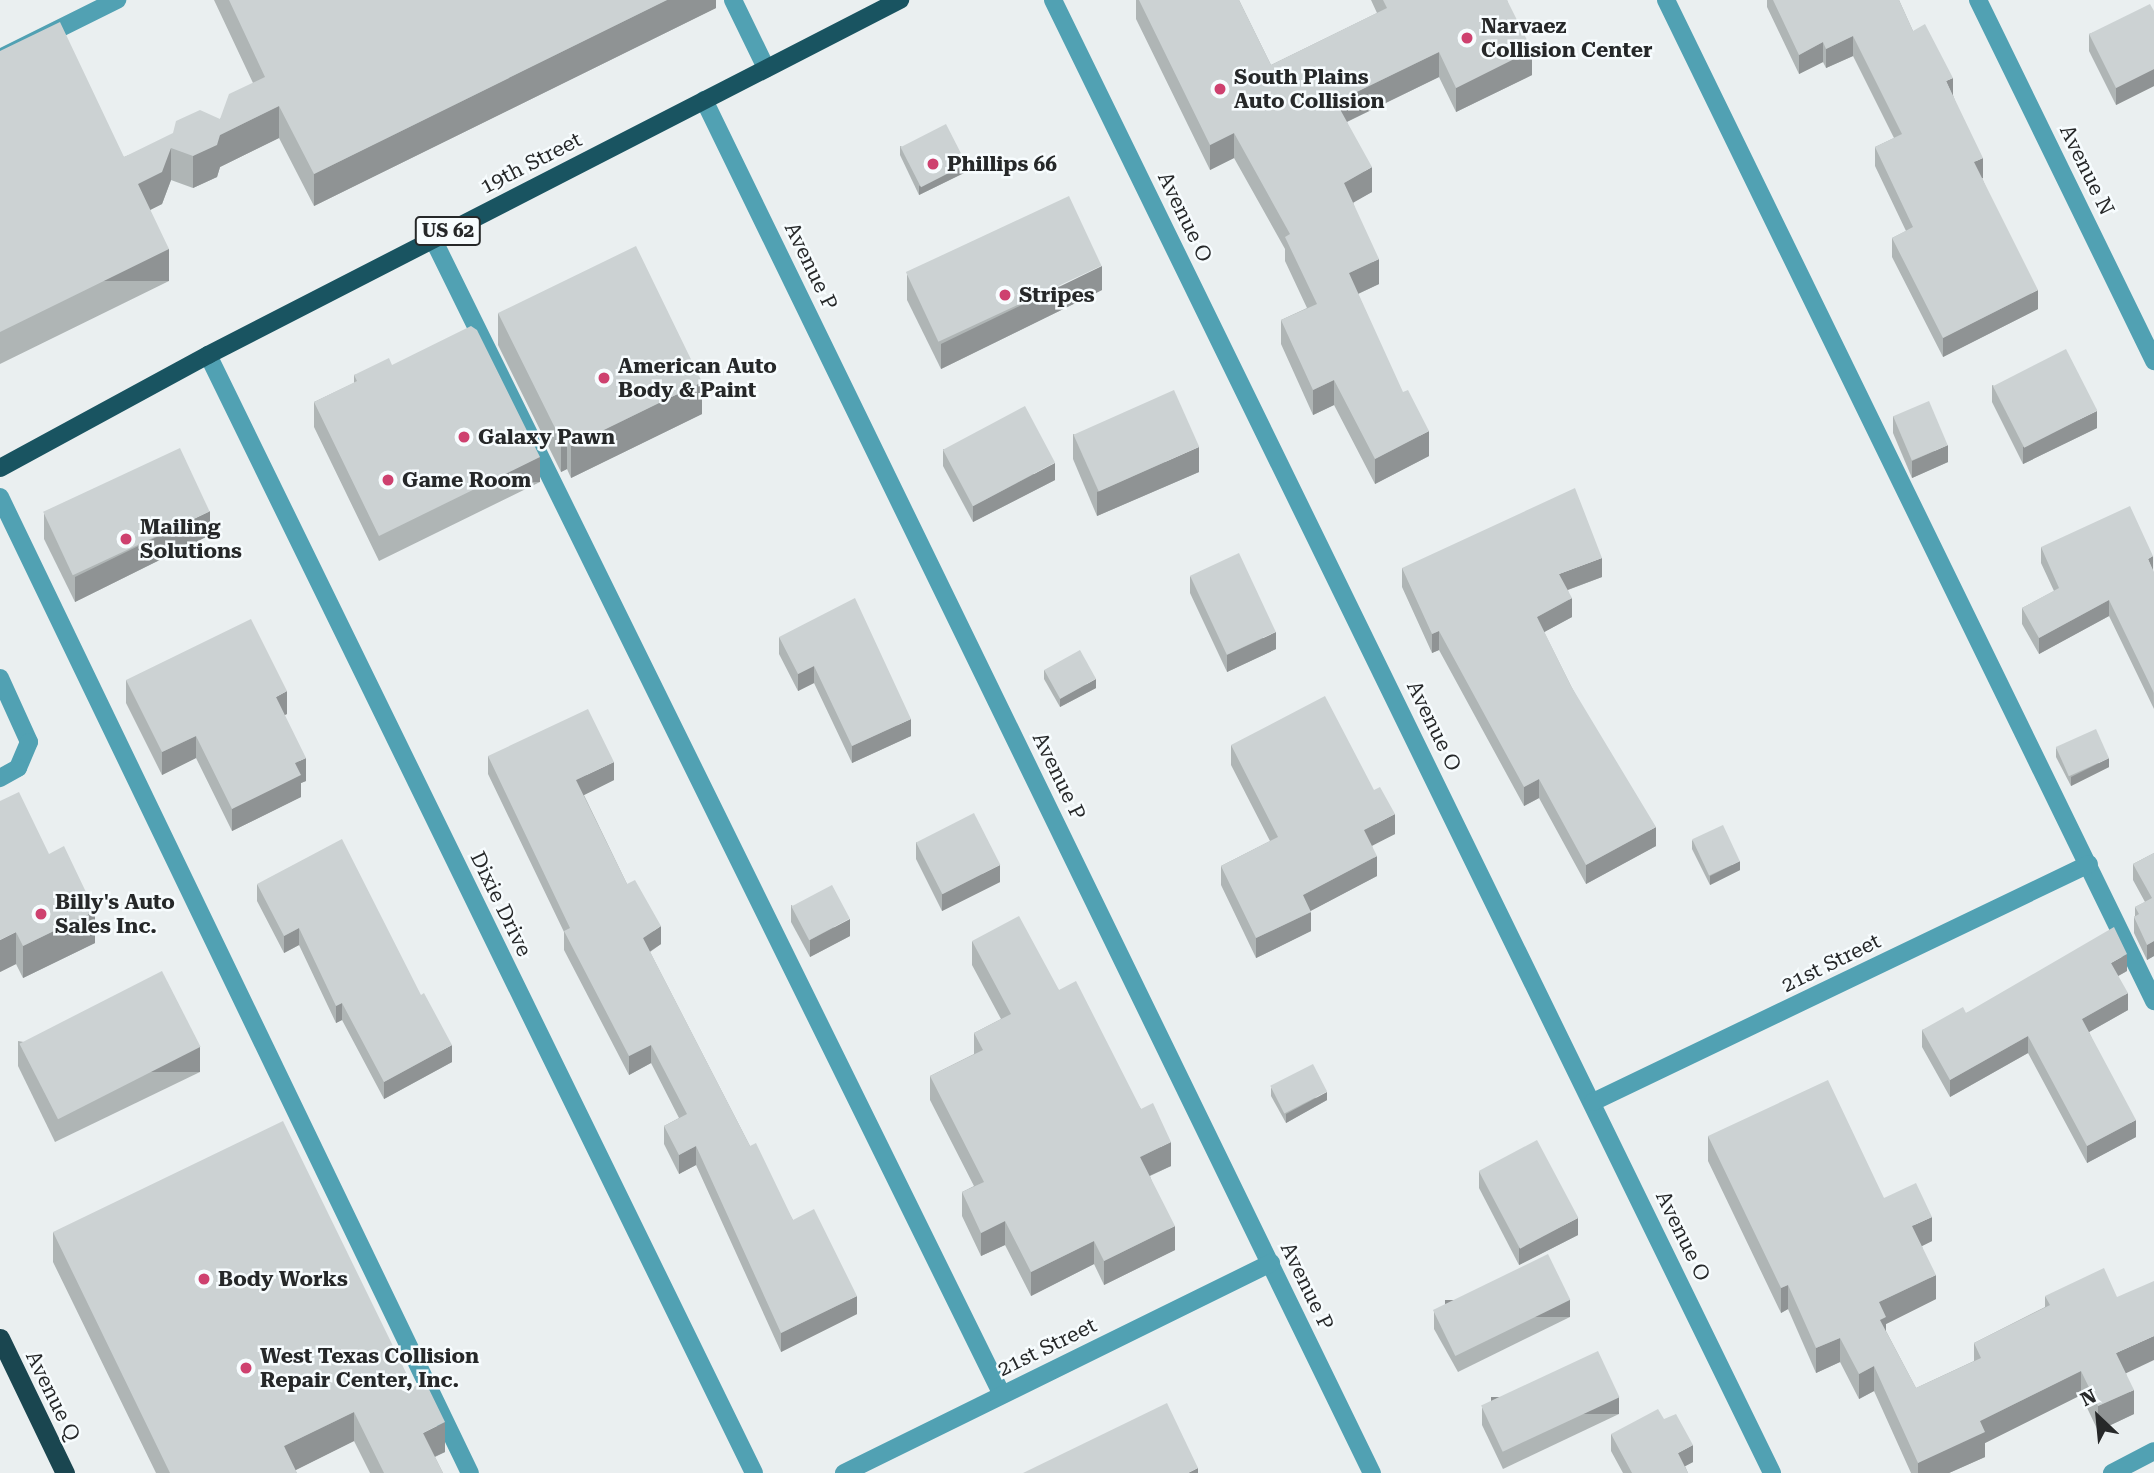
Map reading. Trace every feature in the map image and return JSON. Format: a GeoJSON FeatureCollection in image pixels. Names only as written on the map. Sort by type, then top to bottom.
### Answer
{"type":"FeatureCollection","features":[{"type":"Feature","properties":{"kind":"highway","name":"Avenue Q"},"geometry":{"type":"LineString","coordinates":[[0,1338],[65,1473]]}},
{"type":"Feature","properties":{"kind":"main road","name":"19th Street"},"geometry":{"type":"LineString","coordinates":[[0,468],[208,355],[900,0]]}},
{"type":"Feature","properties":{"kind":"street"},"geometry":{"type":"LineString","coordinates":[[0,58],[117,0]]}},
{"type":"Feature","properties":{"kind":"street"},"geometry":{"type":"LineString","coordinates":[[733,0],[766,68]]}},
{"type":"Feature","properties":{"kind":"street","name":"Avenue O"},"geometry":{"type":"LineString","coordinates":[[1053,0],[1772,1473]]}},
{"type":"Feature","properties":{"kind":"street"},"geometry":{"type":"LineString","coordinates":[[1666,0],[2154,1001]]}},
{"type":"Feature","properties":{"kind":"street","name":"Avenue N"},"geometry":{"type":"LineString","coordinates":[[1978,0],[2154,361]]}},
{"type":"Feature","properties":{"kind":"street","name":"Avenue P"},"geometry":{"type":"LineString","coordinates":[[704,100],[1372,1473]]}},
{"type":"Feature","properties":{"kind":"street"},"geometry":{"type":"LineString","coordinates":[[433,239],[1002,1395]]}},
{"type":"Feature","properties":{"kind":"street","name":"Dixie Drive"},"geometry":{"type":"LineString","coordinates":[[208,355],[754,1473]]}},
{"type":"Feature","properties":{"kind":"street"},"geometry":{"type":"LineString","coordinates":[[0,497],[470,1473]]}},
{"type":"Feature","properties":{"kind":"street"},"geometry":{"type":"LineString","coordinates":[[0,678],[29,742],[18,768],[0,778]]}},
{"type":"Feature","properties":{"kind":"street","name":"21st Street"},"geometry":{"type":"LineString","coordinates":[[1593,1102],[2089,864]]}},
{"type":"Feature","properties":{"kind":"street","name":"21st Street"},"geometry":{"type":"LineString","coordinates":[[844,1473],[1271,1263]]}},
{"type":"Feature","properties":{"kind":"street"},"geometry":{"type":"LineString","coordinates":[[2112,1473],[2154,1451]]}},
{"type":"Feature","properties":{"kind":"building"},"geometry":{"type":"Polygon","coordinates":[[[229,0],[667,0],[314,174],[279,106],[220,135],[217,145],[193,156],[171,148],[162,172],[138,184],[169,249],[0,332],[0,51],[60,22],[124,157],[173,133],[176,121],[200,110],[220,119],[229,94],[265,77],[229,0]]]}},
{"type":"Feature","properties":{"kind":"building"},"geometry":{"type":"Polygon","coordinates":[[[1139,0],[1239,0],[1271,65],[1387,8],[1383,0],[1507,0],[1532,50],[1456,88],[1439,52],[1336,102],[1372,167],[1344,183],[1379,259],[1349,273],[1403,392],[1408,390],[1429,431],[1375,459],[1334,380],[1313,390],[1281,320],[1317,304],[1285,237],[1290,234],[1234,133],[1210,145],[1139,0]]]}},
{"type":"Feature","properties":{"kind":"building"},"geometry":{"type":"Polygon","coordinates":[[[1773,0],[1899,0],[1913,31],[1925,24],[1953,78],[1946,81],[1983,158],[1974,162],[2038,290],[1943,338],[1892,238],[1913,227],[1875,147],[1902,134],[1853,36],[1826,49],[1823,42],[1799,55],[1773,0]]]}},
{"type":"Feature","properties":{"kind":"building"},"geometry":{"type":"Polygon","coordinates":[[[2150,4],[2154,11],[2154,69],[2116,88],[2089,34],[2150,4]]]}},
{"type":"Feature","properties":{"kind":"building","name":"Phillips 66"},"geometry":{"type":"Polygon","coordinates":[[[946,124],[966,164],[921,187],[901,147],[946,124]]]}},
{"type":"Feature","properties":{"kind":"building","name":"Stripes"},"geometry":{"type":"Polygon","coordinates":[[[1069,196],[1102,266],[938,342],[906,272],[1069,196]]]}},
{"type":"Feature","properties":{"kind":"building","name":"American Auto Body & Paint"},"geometry":{"type":"Polygon","coordinates":[[[636,246],[702,382],[571,446],[567,437],[561,440],[498,313],[636,246]]]}},
{"type":"Feature","properties":{"kind":"building"},"geometry":{"type":"Polygon","coordinates":[[[471,326],[477,330],[540,457],[379,536],[314,402],[357,381],[354,375],[389,358],[392,365],[471,326]]]}},
{"type":"Feature","properties":{"kind":"building"},"geometry":{"type":"Polygon","coordinates":[[[2066,349],[2097,410],[2024,448],[1993,386],[2066,349]]]}},
{"type":"Feature","properties":{"kind":"building"},"geometry":{"type":"Polygon","coordinates":[[[1174,390],[1199,447],[1099,491],[1074,435],[1174,390]]]}},
{"type":"Feature","properties":{"kind":"building"},"geometry":{"type":"Polygon","coordinates":[[[1929,401],[1948,445],[1912,460],[1893,416],[1929,401]]]}},
{"type":"Feature","properties":{"kind":"building"},"geometry":{"type":"Polygon","coordinates":[[[1025,406],[1055,463],[973,506],[943,450],[1025,406]]]}},
{"type":"Feature","properties":{"kind":"building","name":"Mailing Solutions"},"geometry":{"type":"Polygon","coordinates":[[[180,448],[210,511],[73,575],[43,512],[180,448]]]}},
{"type":"Feature","properties":{"kind":"building"},"geometry":{"type":"Polygon","coordinates":[[[1575,488],[1602,558],[1559,574],[1572,598],[1537,617],[1571,686],[1656,827],[1586,865],[1539,779],[1524,787],[1439,631],[1432,634],[1402,568],[1575,488]]]}},
{"type":"Feature","properties":{"kind":"building"},"geometry":{"type":"Polygon","coordinates":[[[2130,506],[2153,556],[2148,559],[2154,572],[2154,693],[2109,600],[2039,638],[2022,608],[2059,588],[2041,547],[2130,506]]]}},
{"type":"Feature","properties":{"kind":"building"},"geometry":{"type":"Polygon","coordinates":[[[1239,553],[1276,632],[1227,655],[1190,576],[1239,553]]]}},
{"type":"Feature","properties":{"kind":"building"},"geometry":{"type":"Polygon","coordinates":[[[855,598],[911,719],[852,746],[814,666],[798,674],[779,637],[855,598]]]}},
{"type":"Feature","properties":{"kind":"building"},"geometry":{"type":"Polygon","coordinates":[[[251,619],[287,691],[276,697],[306,758],[295,763],[301,775],[232,809],[196,736],[162,752],[126,680],[251,619]]]}},
{"type":"Feature","properties":{"kind":"building"},"geometry":{"type":"Polygon","coordinates":[[[1080,650],[1096,679],[1060,699],[1044,670],[1080,650]]]}},
{"type":"Feature","properties":{"kind":"building"},"geometry":{"type":"Polygon","coordinates":[[[1325,696],[1374,790],[1380,787],[1395,814],[1364,830],[1377,856],[1303,895],[1311,912],[1256,938],[1221,866],[1278,837],[1231,745],[1325,696]]]}},
{"type":"Feature","properties":{"kind":"building"},"geometry":{"type":"Polygon","coordinates":[[[588,709],[614,762],[576,780],[627,884],[635,880],[661,926],[643,938],[750,1146],[756,1143],[793,1220],[814,1209],[857,1296],[781,1333],[696,1146],[679,1155],[664,1126],[687,1114],[651,1045],[629,1056],[564,931],[570,928],[488,756],[588,709]]]}},
{"type":"Feature","properties":{"kind":"building"},"geometry":{"type":"Polygon","coordinates":[[[2096,729],[2109,758],[2069,776],[2056,747],[2096,729]]]}},
{"type":"Feature","properties":{"kind":"building","name":"Billy's Auto Sales Inc."},"geometry":{"type":"Polygon","coordinates":[[[19,792],[49,854],[64,846],[95,911],[23,946],[16,932],[0,940],[0,801],[19,792]]]}},
{"type":"Feature","properties":{"kind":"building"},"geometry":{"type":"Polygon","coordinates":[[[974,813],[1000,865],[942,894],[916,843],[974,813]]]}},
{"type":"Feature","properties":{"kind":"building"},"geometry":{"type":"Polygon","coordinates":[[[1723,825],[1740,861],[1709,876],[1692,839],[1723,825]]]}},
{"type":"Feature","properties":{"kind":"building"},"geometry":{"type":"Polygon","coordinates":[[[342,839],[421,995],[424,993],[452,1045],[384,1082],[342,1003],[336,1006],[299,928],[284,936],[257,884],[342,839]]]}},
{"type":"Feature","properties":{"kind":"building"},"geometry":{"type":"Polygon","coordinates":[[[2154,853],[2154,941],[2147,945],[2134,917],[2139,914],[2135,907],[2152,898],[2133,864],[2154,853]]]}},
{"type":"Feature","properties":{"kind":"building"},"geometry":{"type":"Polygon","coordinates":[[[832,885],[850,919],[809,940],[791,907],[832,885]]]}},
{"type":"Feature","properties":{"kind":"building"},"geometry":{"type":"Polygon","coordinates":[[[1019,916],[1059,990],[1076,981],[1141,1109],[1153,1103],[1171,1142],[1140,1157],[1175,1226],[1104,1261],[1094,1241],[1031,1272],[1005,1221],[981,1233],[962,1192],[984,1182],[930,1076],[983,1050],[974,1033],[1011,1014],[972,941],[1019,916]]]}},
{"type":"Feature","properties":{"kind":"building"},"geometry":{"type":"Polygon","coordinates":[[[2114,927],[2127,954],[2111,963],[2128,993],[2082,1019],[2136,1120],[2087,1146],[2028,1036],[1950,1080],[1922,1030],[1963,1007],[1966,1013],[2114,927]]]}},
{"type":"Feature","properties":{"kind":"building"},"geometry":{"type":"Polygon","coordinates":[[[162,971],[201,1047],[58,1119],[19,1044],[162,971]]]}},
{"type":"Feature","properties":{"kind":"building"},"geometry":{"type":"Polygon","coordinates":[[[1313,1064],[1327,1092],[1284,1113],[1270,1086],[1313,1064]]]}},
{"type":"Feature","properties":{"kind":"building"},"geometry":{"type":"Polygon","coordinates":[[[1828,1080],[1884,1198],[1916,1183],[1932,1217],[1912,1226],[1936,1275],[1879,1302],[1886,1317],[1880,1320],[1916,1388],[1981,1358],[1974,1343],[2050,1305],[2045,1296],[2104,1268],[2117,1297],[2154,1281],[2154,1336],[2116,1353],[2134,1390],[2098,1406],[2081,1371],[1980,1421],[1985,1432],[1918,1463],[1874,1366],[1859,1374],[1840,1338],[1816,1348],[1788,1285],[1781,1288],[1708,1136],[1828,1080]]]}},
{"type":"Feature","properties":{"kind":"building"},"geometry":{"type":"Polygon","coordinates":[[[283,1121],[413,1387],[425,1381],[445,1422],[423,1433],[443,1473],[384,1473],[354,1412],[284,1446],[297,1473],[170,1473],[53,1232],[283,1121]]]}},
{"type":"Feature","properties":{"kind":"building"},"geometry":{"type":"Polygon","coordinates":[[[1537,1140],[1578,1218],[1520,1249],[1479,1171],[1537,1140]]]}},
{"type":"Feature","properties":{"kind":"building"},"geometry":{"type":"Polygon","coordinates":[[[1548,1254],[1570,1300],[1455,1356],[1433,1310],[1548,1254]]]}},
{"type":"Feature","properties":{"kind":"building"},"geometry":{"type":"Polygon","coordinates":[[[1598,1351],[1620,1397],[1503,1452],[1481,1406],[1598,1351]]]}},
{"type":"Feature","properties":{"kind":"building"},"geometry":{"type":"Polygon","coordinates":[[[1167,1403],[1198,1468],[1188,1473],[1023,1473],[1167,1403]]]}},
{"type":"Feature","properties":{"kind":"building"},"geometry":{"type":"Polygon","coordinates":[[[1658,1409],[1664,1419],[1676,1414],[1693,1445],[1678,1453],[1688,1473],[1632,1473],[1611,1434],[1658,1409]]]}},
{"type":"Feature","properties":{"kind":"place","name":"Narvaez Collision Center"},"geometry":{"type":"Point","coordinates":[1467,38]}},
{"type":"Feature","properties":{"kind":"place","name":"South Plains Auto Collision"},"geometry":{"type":"Point","coordinates":[1220,89]}},
{"type":"Feature","properties":{"kind":"place","name":"Phillips 66"},"geometry":{"type":"Point","coordinates":[933,164]}},
{"type":"Feature","properties":{"kind":"place","name":"Stripes"},"geometry":{"type":"Point","coordinates":[1005,295]}},
{"type":"Feature","properties":{"kind":"place","name":"American Auto Body & Paint"},"geometry":{"type":"Point","coordinates":[604,378]}},
{"type":"Feature","properties":{"kind":"place","name":"Galaxy Pawn"},"geometry":{"type":"Point","coordinates":[464,437]}},
{"type":"Feature","properties":{"kind":"place","name":"Game Room"},"geometry":{"type":"Point","coordinates":[388,480]}},
{"type":"Feature","properties":{"kind":"place","name":"Mailing Solutions"},"geometry":{"type":"Point","coordinates":[126,539]}},
{"type":"Feature","properties":{"kind":"place","name":"Billy's Auto Sales Inc."},"geometry":{"type":"Point","coordinates":[41,914]}},
{"type":"Feature","properties":{"kind":"place","name":"Body Works"},"geometry":{"type":"Point","coordinates":[204,1279]}},
{"type":"Feature","properties":{"kind":"place","name":"West Texas Collision Repair Center, Inc."},"geometry":{"type":"Point","coordinates":[246,1368]}}]}
